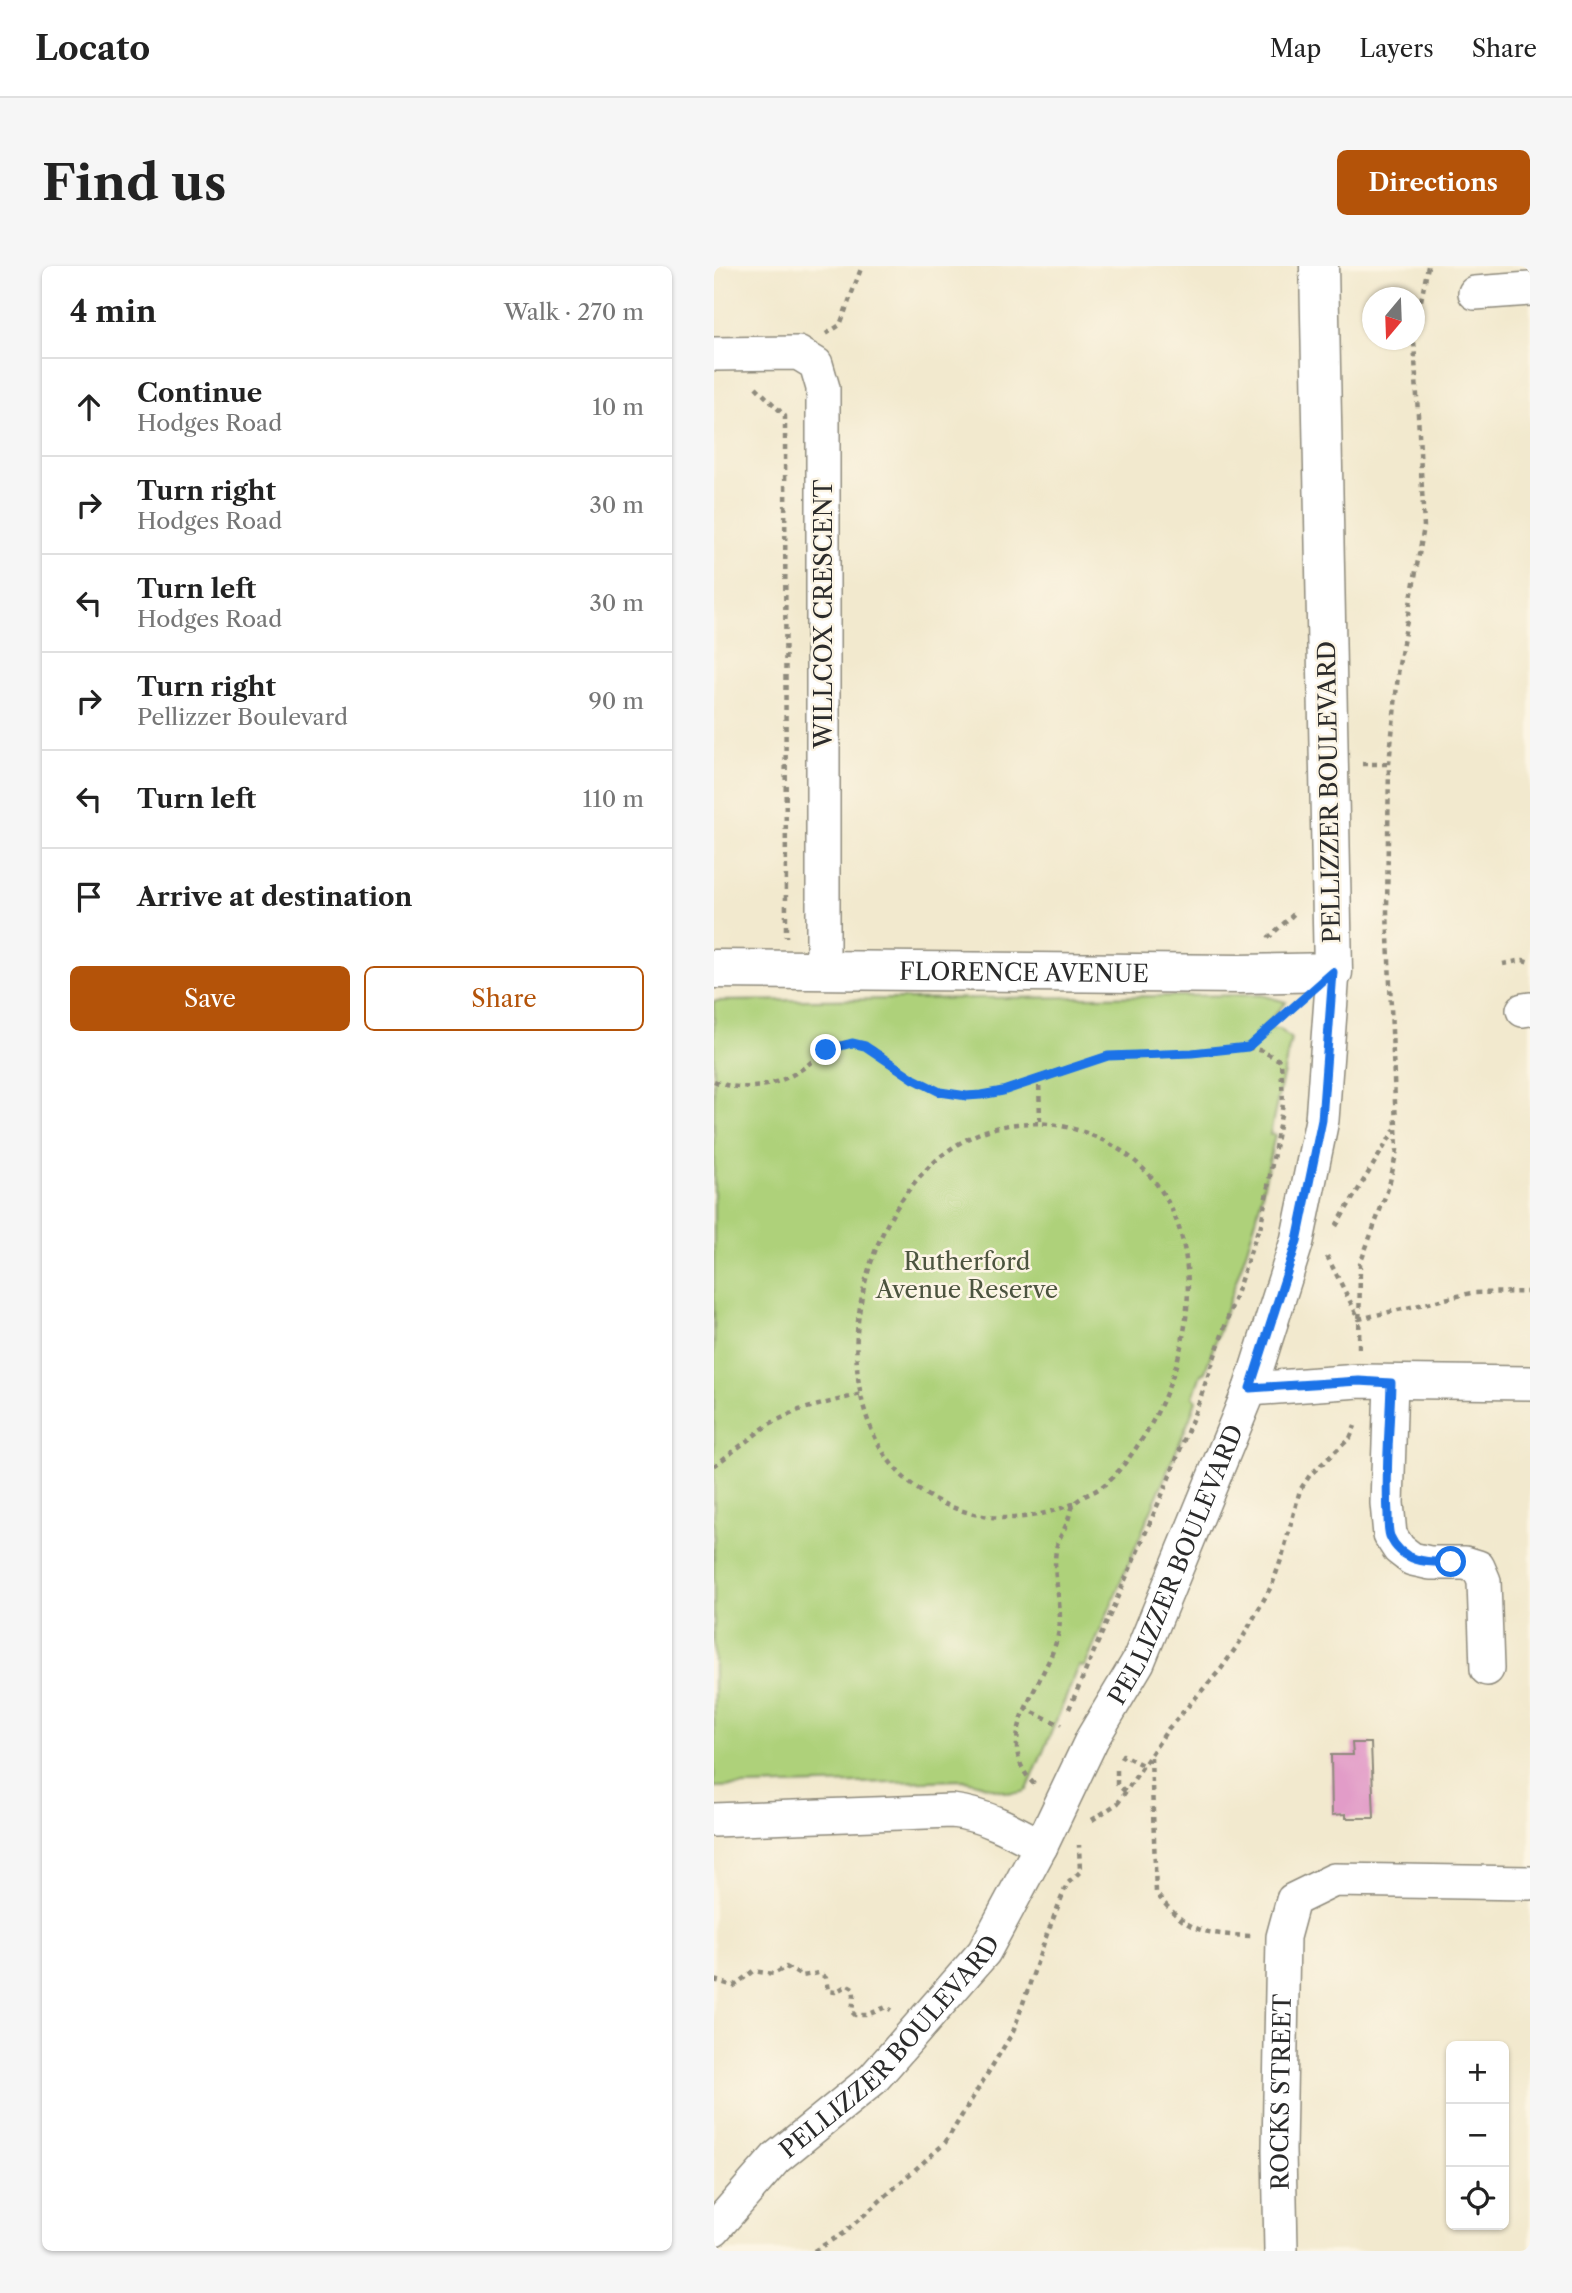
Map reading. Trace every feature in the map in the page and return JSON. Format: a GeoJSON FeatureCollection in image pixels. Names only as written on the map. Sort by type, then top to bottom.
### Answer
{"type":"FeatureCollection","features":[{"type":"Feature","properties":{"kind":"street","name":"PELLIZZER BOULEVARD"},"geometry":{"type":"LineString","coordinates":[[714,2228],[776,2158],[873,2078],[984,1952],[1041,1846],[1092,1739],[1138,1662],[1250,1388],[1297,1241],[1322,1120],[1333,972],[1320,266]]}},
{"type":"Feature","properties":{"kind":"street"},"geometry":{"type":"LineString","coordinates":[[1475,293],[1530,289]]}},
{"type":"Feature","properties":{"kind":"street"},"geometry":{"type":"LineString","coordinates":[[714,354],[798,352]]}},
{"type":"Feature","properties":{"kind":"street","name":"WILLCOX CRESCENT"},"geometry":{"type":"LineString","coordinates":[[798,352],[816,364],[823,388],[823,958]]}},
{"type":"Feature","properties":{"kind":"street","name":"FLORENCE AVENUE"},"geometry":{"type":"LineString","coordinates":[[714,969],[823,958],[1240,974],[1333,972]]}},
{"type":"Feature","properties":{"kind":"street"},"geometry":{"type":"LineString","coordinates":[[1250,1388],[1359,1381],[1530,1383]]}},
{"type":"Feature","properties":{"kind":"street"},"geometry":{"type":"LineString","coordinates":[[1391,1383],[1387,1503],[1390,1535],[1399,1549],[1412,1559],[1430,1563],[1465,1563],[1478,1567],[1484,1581],[1487,1669]]}},
{"type":"Feature","properties":{"kind":"street"},"geometry":{"type":"LineString","coordinates":[[714,1820],[952,1811],[989,1819],[1041,1846]]}},
{"type":"Feature","properties":{"kind":"street","name":"ROCKS STREET"},"geometry":{"type":"LineString","coordinates":[[1281,2251],[1279,2150],[1284,1934],[1293,1900],[1334,1880],[1530,1883]]}},
{"type":"Feature","properties":{"kind":"path"},"geometry":{"type":"LineString","coordinates":[[798,352],[840,325],[862,266]]}},
{"type":"Feature","properties":{"kind":"path"},"geometry":{"type":"LineString","coordinates":[[1424,287],[1428,266]]}},
{"type":"Feature","properties":{"kind":"path"},"geometry":{"type":"LineString","coordinates":[[1359,1351],[1360,1264],[1390,1186],[1397,1150],[1387,912],[1389,764],[1399,665],[1424,527],[1415,350]]}},
{"type":"Feature","properties":{"kind":"path"},"geometry":{"type":"LineString","coordinates":[[753,383],[785,416],[786,947],[823,958]]}},
{"type":"Feature","properties":{"kind":"path"},"geometry":{"type":"LineString","coordinates":[[1262,944],[1295,913],[1295,899]]}},
{"type":"Feature","properties":{"kind":"path"},"geometry":{"type":"LineString","coordinates":[[1503,964],[1523,960],[1530,962]]}},
{"type":"Feature","properties":{"kind":"path"},"geometry":{"type":"LineString","coordinates":[[714,1081],[734,1087],[763,1086],[792,1075],[826,1050],[852,1043],[878,1052],[920,1082],[940,1092],[967,1096],[1003,1091],[1108,1056],[1192,1053],[1248,1047],[1333,972]]}},
{"type":"Feature","properties":{"kind":"path"},"geometry":{"type":"LineString","coordinates":[[1039,1077],[1040,1121]]}},
{"type":"Feature","properties":{"kind":"path"},"geometry":{"type":"LineString","coordinates":[[1040,1121],[1079,1129],[1108,1142],[1134,1159],[1153,1179],[1168,1201],[1180,1227],[1186,1257],[1188,1291],[1185,1321],[1169,1383],[1156,1414],[1121,1468],[1100,1488],[1051,1513],[1018,1519],[991,1518],[961,1512],[934,1500],[906,1480],[886,1457],[873,1432],[861,1394],[857,1331],[861,1300],[879,1241],[892,1215],[925,1170],[946,1152],[975,1135],[1004,1125],[1040,1121]]}},
{"type":"Feature","properties":{"kind":"path"},"geometry":{"type":"LineString","coordinates":[[1329,1236],[1396,1127]]}},
{"type":"Feature","properties":{"kind":"path"},"geometry":{"type":"LineString","coordinates":[[1024,1709],[1061,1725],[1199,1402],[1258,1230]]}},
{"type":"Feature","properties":{"kind":"path"},"geometry":{"type":"LineString","coordinates":[[1359,1319],[1471,1293],[1530,1292]]}},
{"type":"Feature","properties":{"kind":"path"},"geometry":{"type":"LineString","coordinates":[[714,1466],[768,1424],[799,1410],[861,1394]]}},
{"type":"Feature","properties":{"kind":"path"},"geometry":{"type":"LineString","coordinates":[[1085,1824],[1111,1810],[1126,1793],[1168,1729],[1221,1669],[1242,1639],[1272,1585],[1283,1558],[1300,1490],[1310,1475],[1350,1438],[1356,1419]]}},
{"type":"Feature","properties":{"kind":"path"},"geometry":{"type":"LineString","coordinates":[[1034,1784],[1024,1773],[1018,1751],[1020,1721],[1044,1674],[1059,1630],[1056,1550],[1075,1503]]}},
{"type":"Feature","properties":{"kind":"path"},"geometry":{"type":"LineString","coordinates":[[1126,1793],[1116,1779],[1124,1755],[1144,1766]]}},
{"type":"Feature","properties":{"kind":"path"},"geometry":{"type":"LineString","coordinates":[[1151,1756],[1156,1892],[1169,1909],[1192,1928],[1222,1935],[1284,1934]]}},
{"type":"Feature","properties":{"kind":"path"},"geometry":{"type":"LineString","coordinates":[[814,2251],[845,2232],[945,2143],[1013,2032],[1067,1884],[1080,1872],[1079,1840]]}},
{"type":"Feature","properties":{"kind":"path"},"geometry":{"type":"LineString","coordinates":[[714,1980],[734,1986],[753,1971],[774,1974],[786,1967],[802,1976],[820,1973],[826,1978],[828,1991],[835,1992],[848,1985],[853,1988],[855,1995],[852,2012],[855,2015],[867,2015],[886,2007],[892,2010]]}},
{"type":"Feature","properties":{"kind":"green space","name":"Rutherford Avenue Reserve"},"geometry":{"type":"Polygon","coordinates":[[[1261,995],[1286,1002],[1262,1028],[1280,1029],[1291,1039],[1270,1134],[1275,1135],[1257,1216],[1205,1372],[1201,1374],[1193,1397],[1196,1400],[1190,1418],[1085,1667],[1079,1666],[1027,1790],[1020,1793],[1005,1792],[964,1780],[714,1787],[714,1001],[1261,995]]]}},
{"type":"Feature","properties":{"kind":"building"},"geometry":{"type":"Polygon","coordinates":[[[1352,1743],[1371,1743],[1374,1818],[1332,1815],[1331,1755],[1353,1755],[1352,1743]]]}},
{"type":"Feature","properties":{"kind":"route"},"geometry":{"type":"LineString","coordinates":[[826,1050],[852,1043],[865,1046],[878,1052],[914,1079],[940,1092],[981,1095],[1003,1091],[1108,1056],[1192,1053],[1248,1047],[1333,972],[1322,1120],[1297,1241],[1250,1388],[1359,1381],[1391,1383],[1387,1503],[1390,1535],[1399,1549],[1412,1559],[1430,1563],[1451,1562]]}}]}
